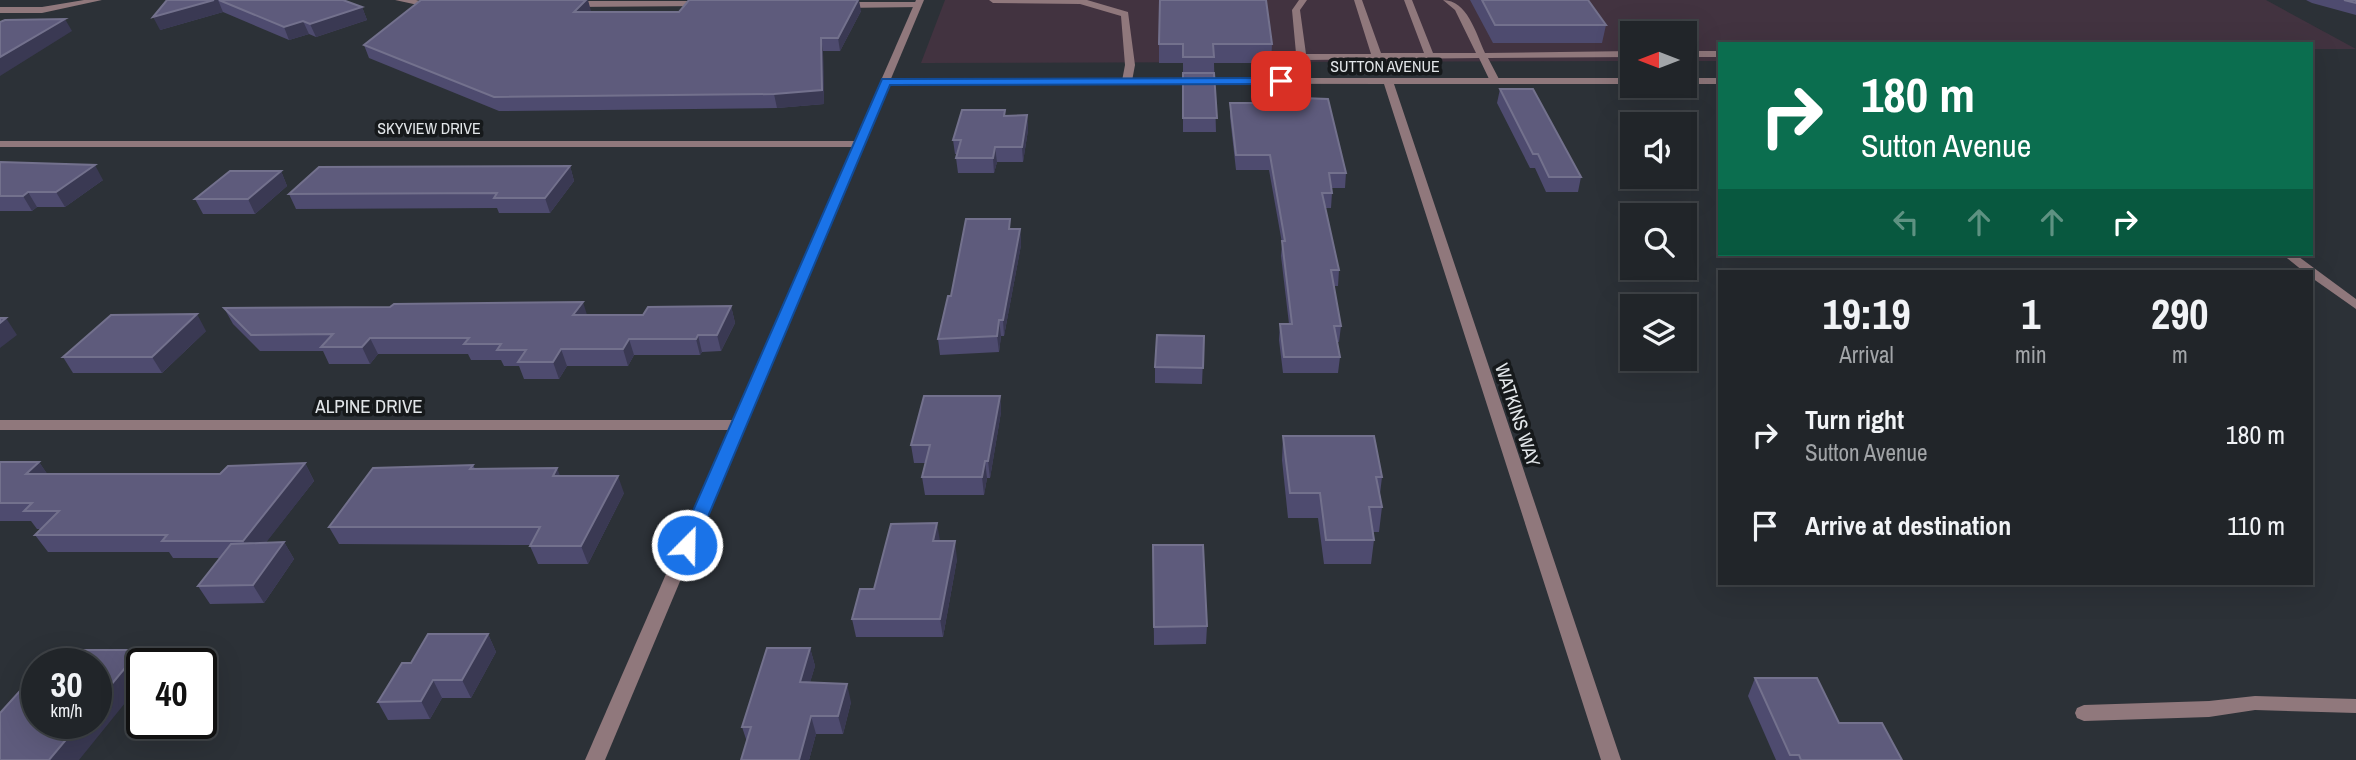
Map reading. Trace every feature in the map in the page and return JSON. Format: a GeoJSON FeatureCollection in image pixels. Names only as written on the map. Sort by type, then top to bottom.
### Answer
{"type":"FeatureCollection","features":[{"type":"Feature","properties":{"kind":"street"},"geometry":{"type":"LineString","coordinates":[[0,10],[42,10],[98,0]]}},
{"type":"Feature","properties":{"kind":"street"},"geometry":{"type":"LineString","coordinates":[[400,0],[412,4],[446,5]]}},
{"type":"Feature","properties":{"kind":"street"},"geometry":{"type":"LineString","coordinates":[[993,0],[1081,1],[1125,15],[1130,65],[1127,81]]}},
{"type":"Feature","properties":{"kind":"street"},"geometry":{"type":"LineString","coordinates":[[1303,0],[1296,10],[1301,57],[1307,81]]}},
{"type":"Feature","properties":{"kind":"street"},"geometry":{"type":"LineString","coordinates":[[1358,0],[1377,56]]}},
{"type":"Feature","properties":{"kind":"street"},"geometry":{"type":"LineString","coordinates":[[1408,0],[1430,56]]}},
{"type":"Feature","properties":{"kind":"street"},"geometry":{"type":"LineString","coordinates":[[1447,0],[1459,9],[1495,81]]}},
{"type":"Feature","properties":{"kind":"street"},"geometry":{"type":"LineString","coordinates":[[565,5],[646,2],[713,4]]}},
{"type":"Feature","properties":{"kind":"street"},"geometry":{"type":"LineString","coordinates":[[595,760],[919,2],[836,5]]}},
{"type":"Feature","properties":{"kind":"street"},"geometry":{"type":"LineString","coordinates":[[1698,54],[1718,54]]}},
{"type":"Feature","properties":{"kind":"street"},"geometry":{"type":"LineString","coordinates":[[1301,57],[1620,56]]}},
{"type":"Feature","properties":{"kind":"street","name":"SUTTON AVENUE"},"geometry":{"type":"LineString","coordinates":[[886,81],[1620,81]]}},
{"type":"Feature","properties":{"kind":"street","name":"WATKINS WAY"},"geometry":{"type":"LineString","coordinates":[[1388,81],[1611,760]]}},
{"type":"Feature","properties":{"kind":"street"},"geometry":{"type":"LineString","coordinates":[[1698,81],[1718,81]]}},
{"type":"Feature","properties":{"kind":"street","name":"SKYVIEW DRIVE"},"geometry":{"type":"LineString","coordinates":[[0,144],[859,144]]}},
{"type":"Feature","properties":{"kind":"street"},"geometry":{"type":"LineString","coordinates":[[2291,256],[2310,270]]}},
{"type":"Feature","properties":{"kind":"street"},"geometry":{"type":"LineString","coordinates":[[2313,273],[2356,305]]}},
{"type":"Feature","properties":{"kind":"street","name":"ALPINE DRIVE"},"geometry":{"type":"LineString","coordinates":[[0,425],[738,425]]}},
{"type":"Feature","properties":{"kind":"street"},"geometry":{"type":"LineString","coordinates":[[2084,713],[2209,709],[2255,704],[2356,706]]}},
{"type":"Feature","properties":{"kind":"shaded area"},"geometry":{"type":"Polygon","coordinates":[[[945,0],[2266,0],[2356,49],[2313,49],[2313,42],[1718,42],[1718,61],[1698,61],[1698,21],[1620,21],[1620,61],[921,63],[945,0]]]}},
{"type":"Feature","properties":{"kind":"building"},"geometry":{"type":"Polygon","coordinates":[[[167,0],[214,0],[153,17],[167,0]]]}},
{"type":"Feature","properties":{"kind":"building"},"geometry":{"type":"Polygon","coordinates":[[[219,0],[343,0],[362,7],[310,24],[303,21],[284,27],[219,0]]]}},
{"type":"Feature","properties":{"kind":"building"},"geometry":{"type":"Polygon","coordinates":[[[421,0],[586,0],[574,12],[679,12],[689,0],[858,0],[838,38],[821,38],[822,90],[774,94],[494,97],[364,45],[421,0]]]}},
{"type":"Feature","properties":{"kind":"building"},"geometry":{"type":"Polygon","coordinates":[[[1160,0],[1266,0],[1272,44],[1213,44],[1214,57],[1183,57],[1183,44],[1159,44],[1160,0]]]}},
{"type":"Feature","properties":{"kind":"building"},"geometry":{"type":"Polygon","coordinates":[[[1482,0],[1588,0],[1606,25],[1495,25],[1482,0]]]}},
{"type":"Feature","properties":{"kind":"building"},"geometry":{"type":"Polygon","coordinates":[[[65,19],[0,57],[0,22],[65,19]]]}},
{"type":"Feature","properties":{"kind":"building"},"geometry":{"type":"Polygon","coordinates":[[[1183,73],[1214,73],[1217,118],[1183,118],[1183,73]]]}},
{"type":"Feature","properties":{"kind":"building"},"geometry":{"type":"Polygon","coordinates":[[[1500,89],[1533,89],[1581,177],[1549,177],[1538,154],[1533,154],[1500,89]]]}},
{"type":"Feature","properties":{"kind":"building"},"geometry":{"type":"Polygon","coordinates":[[[1274,97],[1328,99],[1346,173],[1329,173],[1332,193],[1322,193],[1339,270],[1331,270],[1341,326],[1334,326],[1340,357],[1284,357],[1280,324],[1292,324],[1282,241],[1285,241],[1270,155],[1236,155],[1230,103],[1275,103],[1274,97]]]}},
{"type":"Feature","properties":{"kind":"building"},"geometry":{"type":"Polygon","coordinates":[[[962,110],[1005,110],[1004,116],[1027,115],[1022,147],[995,147],[993,158],[956,158],[961,140],[953,140],[962,110]]]}},
{"type":"Feature","properties":{"kind":"building"},"geometry":{"type":"Polygon","coordinates":[[[0,162],[95,165],[56,192],[0,196],[0,162]]]}},
{"type":"Feature","properties":{"kind":"building"},"geometry":{"type":"Polygon","coordinates":[[[570,166],[545,198],[494,198],[497,193],[289,194],[319,167],[570,166]]]}},
{"type":"Feature","properties":{"kind":"building"},"geometry":{"type":"Polygon","coordinates":[[[230,171],[281,171],[248,199],[195,199],[230,171]]]}},
{"type":"Feature","properties":{"kind":"building"},"geometry":{"type":"Polygon","coordinates":[[[966,219],[1010,219],[1009,229],[1020,229],[1003,320],[999,320],[997,336],[938,339],[948,296],[951,296],[966,219]]]}},
{"type":"Feature","properties":{"kind":"building"},"geometry":{"type":"Polygon","coordinates":[[[583,302],[573,315],[643,315],[648,307],[731,306],[717,335],[698,335],[696,339],[629,339],[623,349],[561,349],[553,362],[518,362],[526,350],[497,350],[501,344],[464,344],[469,338],[370,338],[362,347],[321,347],[333,334],[251,335],[224,308],[390,307],[394,304],[583,302]]]}},
{"type":"Feature","properties":{"kind":"building"},"geometry":{"type":"Polygon","coordinates":[[[197,314],[152,357],[63,357],[111,315],[197,314]]]}},
{"type":"Feature","properties":{"kind":"building"},"geometry":{"type":"Polygon","coordinates":[[[1157,335],[1204,336],[1203,368],[1155,367],[1157,335]]]}},
{"type":"Feature","properties":{"kind":"building"},"geometry":{"type":"Polygon","coordinates":[[[924,396],[1000,396],[988,461],[985,461],[982,477],[922,477],[930,445],[911,445],[924,396]]]}},
{"type":"Feature","properties":{"kind":"building"},"geometry":{"type":"Polygon","coordinates":[[[1283,436],[1374,436],[1382,477],[1376,477],[1382,507],[1369,507],[1374,540],[1326,540],[1320,493],[1290,493],[1283,436]]]}},
{"type":"Feature","properties":{"kind":"building"},"geometry":{"type":"Polygon","coordinates":[[[0,462],[39,462],[26,474],[220,474],[228,466],[305,463],[243,541],[162,541],[167,535],[35,535],[59,511],[24,511],[32,503],[0,503],[0,462]]]}},
{"type":"Feature","properties":{"kind":"building"},"geometry":{"type":"Polygon","coordinates":[[[473,465],[470,469],[557,468],[553,476],[618,476],[581,546],[530,546],[540,527],[329,527],[373,468],[473,465]]]}},
{"type":"Feature","properties":{"kind":"building"},"geometry":{"type":"Polygon","coordinates":[[[937,523],[933,541],[955,541],[940,619],[852,619],[860,589],[874,589],[891,524],[937,523]]]}},
{"type":"Feature","properties":{"kind":"building"},"geometry":{"type":"Polygon","coordinates":[[[284,542],[253,585],[198,586],[231,544],[284,542]]]}},
{"type":"Feature","properties":{"kind":"building"},"geometry":{"type":"Polygon","coordinates":[[[1153,545],[1203,545],[1207,626],[1154,627],[1153,545]]]}},
{"type":"Feature","properties":{"kind":"building"},"geometry":{"type":"Polygon","coordinates":[[[428,634],[488,634],[462,680],[433,680],[421,701],[378,702],[402,663],[411,663],[428,634]]]}},
{"type":"Feature","properties":{"kind":"building"},"geometry":{"type":"Polygon","coordinates":[[[767,648],[810,648],[800,682],[847,684],[838,716],[811,716],[799,760],[741,760],[751,727],[742,727],[767,648]]]}},
{"type":"Feature","properties":{"kind":"building"},"geometry":{"type":"Polygon","coordinates":[[[112,650],[126,650],[126,667],[112,684],[112,650]]]}},
{"type":"Feature","properties":{"kind":"building"},"geometry":{"type":"Polygon","coordinates":[[[1755,678],[1817,678],[1839,723],[1882,723],[1902,760],[1801,760],[1799,755],[1790,755],[1755,678]]]}},
{"type":"Feature","properties":{"kind":"building"},"geometry":{"type":"Polygon","coordinates":[[[21,690],[21,739],[67,739],[49,760],[0,760],[0,713],[21,690]]]}},
{"type":"Feature","properties":{"kind":"route"},"geometry":{"type":"LineString","coordinates":[[687,545],[886,81],[1281,81]]}}]}
